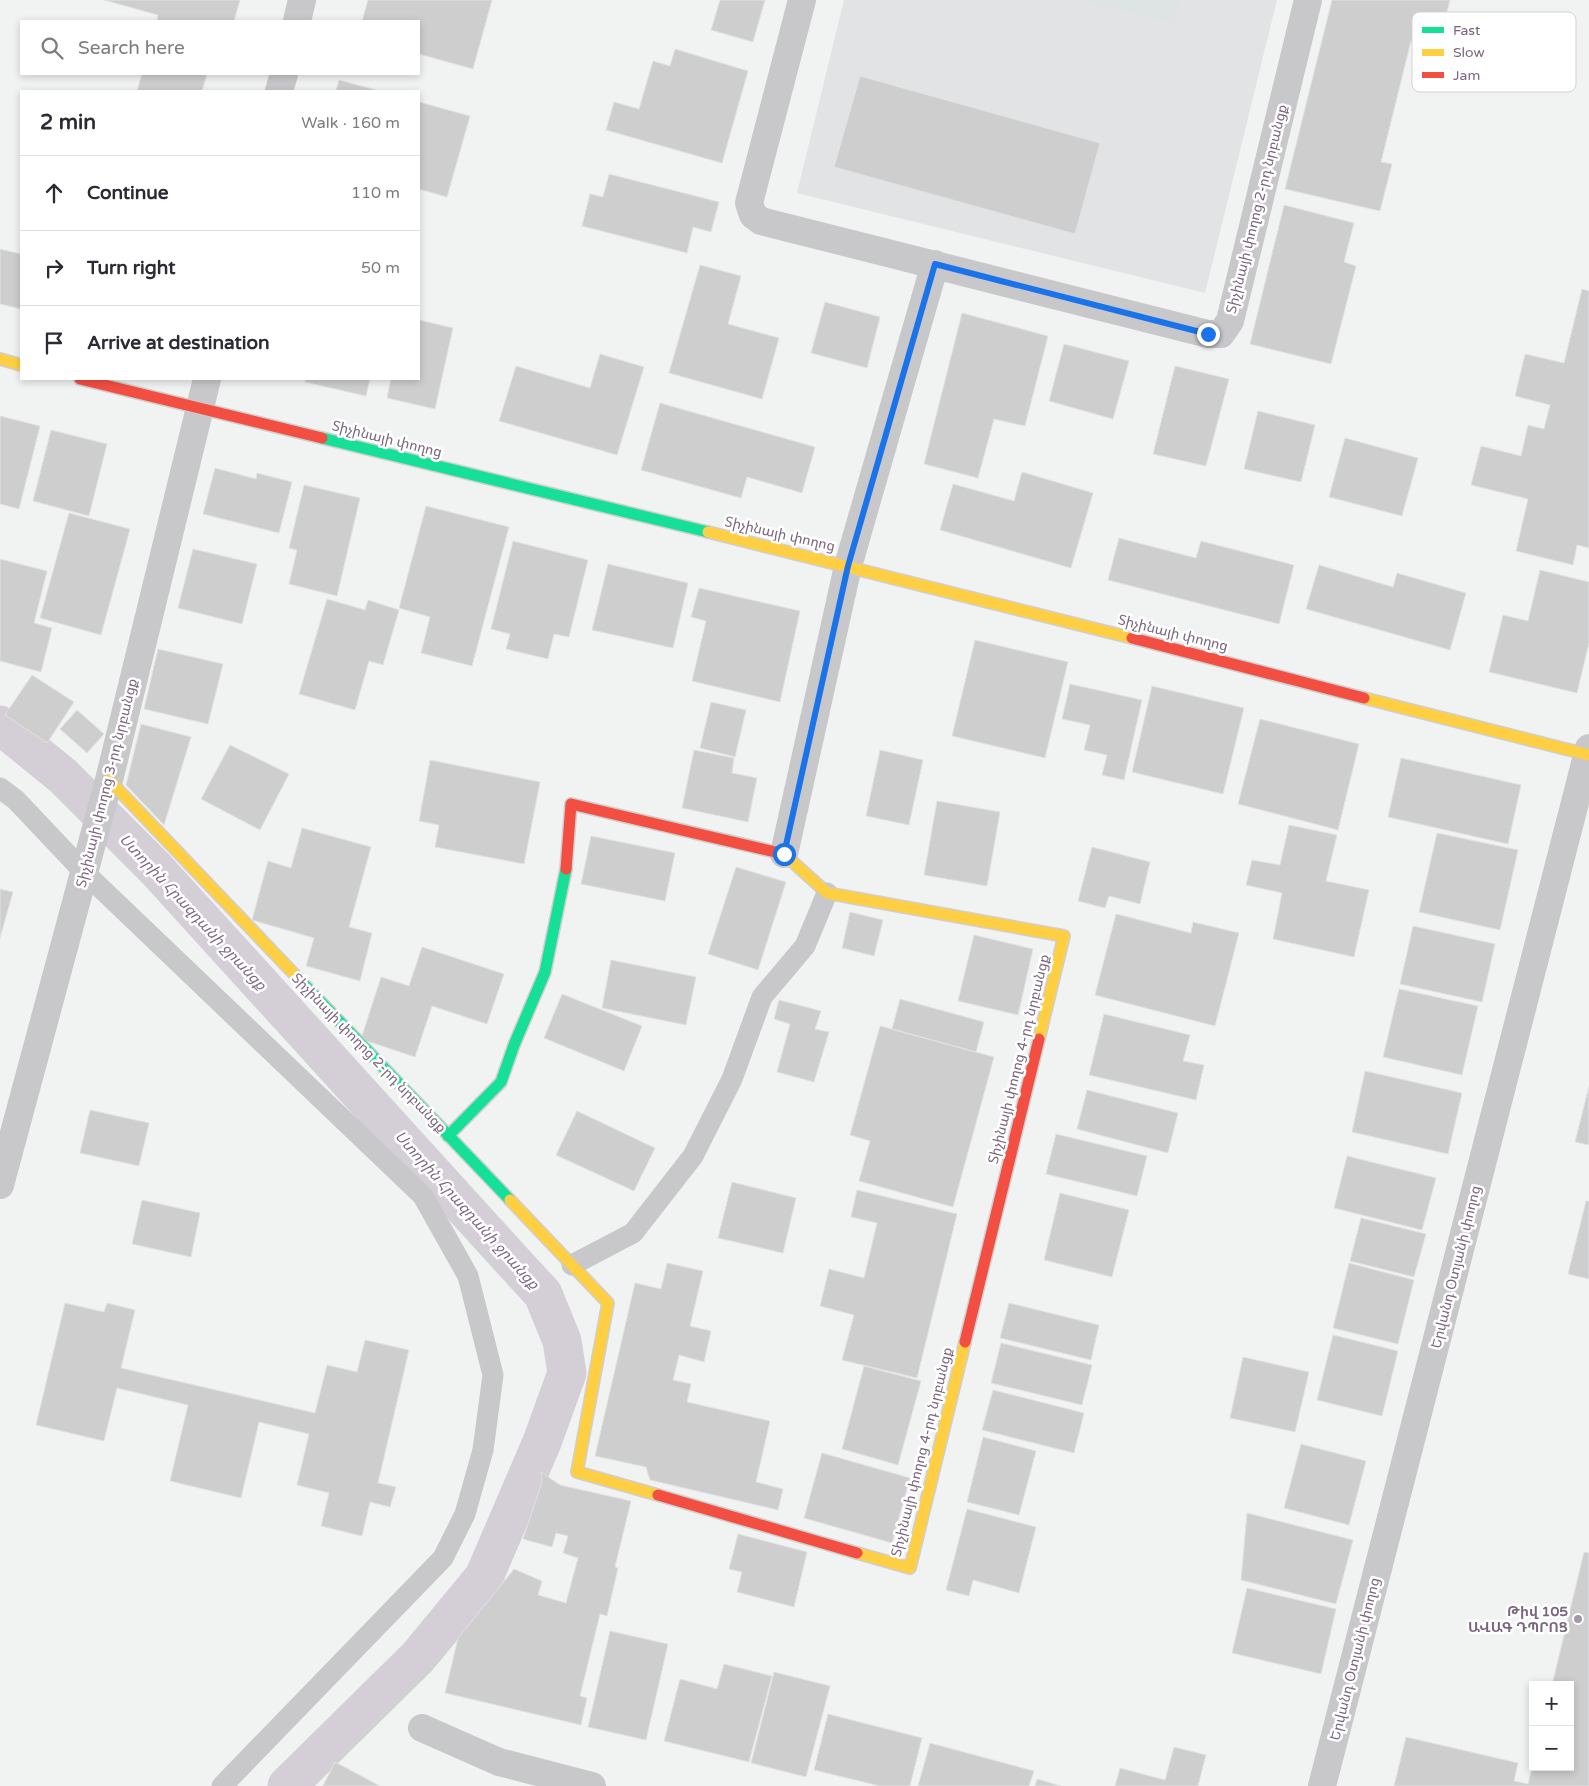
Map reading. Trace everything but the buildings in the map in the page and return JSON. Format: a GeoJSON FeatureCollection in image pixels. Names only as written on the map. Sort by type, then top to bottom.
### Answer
{"type":"FeatureCollection","features":[{"type":"Feature","properties":{"kind":"street"},"geometry":{"type":"LineString","coordinates":[[297,20],[302,0]]}},
{"type":"Feature","properties":{"kind":"street","name":"Տիչինայի փողոց 2-րդ նրբանցք"},"geometry":{"type":"LineString","coordinates":[[802,0],[749,203],[753,215],[761,221],[1208,334],[1221,334],[1230,321],[1308,0]]}},
{"type":"Feature","properties":{"kind":"street"},"geometry":{"type":"LineString","coordinates":[[279,90],[284,75]]}},
{"type":"Feature","properties":{"kind":"street"},"geometry":{"type":"LineString","coordinates":[[827,893],[784,854],[848,566],[935,264]]}},
{"type":"Feature","properties":{"kind":"street"},"geometry":{"type":"LineString","coordinates":[[0,359],[20,364]]}},
{"type":"Feature","properties":{"kind":"street","name":"Տիչինայի փողոց"},"geometry":{"type":"LineString","coordinates":[[84,380],[848,566],[1588,753]]}},
{"type":"Feature","properties":{"kind":"street","name":"Տիչինայի փողոց 3-րդ նրբանցք"},"geometry":{"type":"LineString","coordinates":[[0,1185],[109,780],[207,380]]}},
{"type":"Feature","properties":{"kind":"street","name":"Երվանդ Օտյանի փողոց"},"geometry":{"type":"LineString","coordinates":[[1322,1786],[1588,753]]}},
{"type":"Feature","properties":{"kind":"street","name":"Տիչինայի փողոց 2-րդ նրբանցք"},"geometry":{"type":"LineString","coordinates":[[109,780],[448,1136],[501,1082],[514,1045],[545,972],[566,874],[571,804],[784,854]]}},
{"type":"Feature","properties":{"kind":"street","name":"Տիչինայի փողոց 4-րդ նրբանցք"},"geometry":{"type":"LineString","coordinates":[[448,1136],[608,1303],[577,1472],[910,1568],[1064,936],[827,893]]}},
{"type":"Feature","properties":{"kind":"street"},"geometry":{"type":"LineString","coordinates":[[422,1728],[499,1762],[592,1786]]}},
{"type":"Feature","properties":{"kind":"lane"},"geometry":{"type":"LineString","coordinates":[[0,788],[16,800],[85,873],[423,1196],[468,1276],[493,1375],[483,1450],[465,1514],[443,1558],[222,1786]]}},
{"type":"Feature","properties":{"kind":"lane"},"geometry":{"type":"LineString","coordinates":[[572,1265],[632,1233],[693,1156],[732,1079],[762,997],[805,946],[827,893]]}},
{"type":"Feature","properties":{"kind":"shaded area"},"geometry":{"type":"Polygon","coordinates":[[[844,0],[1277,0],[1205,293],[797,193],[844,0]]]}},
{"type":"Feature","properties":{"kind":"shaded area"},"geometry":{"type":"Polygon","coordinates":[[[1079,0],[1181,0],[1174,24],[1079,0]]]}},
{"type":"Feature","properties":{"kind":"waterway","name":"Ստորին Հրազդանի ջրանցք"},"geometry":{"type":"LineString","coordinates":[[0,725],[63,776],[156,869],[543,1294],[562,1341],[567,1373],[542,1442],[484,1577],[418,1657],[287,1786]]}},
{"type":"Feature","properties":{"kind":"traffic: fast"},"geometry":{"type":"LineString","coordinates":[[322,438],[708,532]]}},
{"type":"Feature","properties":{"kind":"traffic: fast"},"geometry":{"type":"LineString","coordinates":[[448,1136],[501,1082],[514,1045],[545,972],[566,869]]}},
{"type":"Feature","properties":{"kind":"traffic: fast"},"geometry":{"type":"LineString","coordinates":[[295,975],[510,1200]]}},
{"type":"Feature","properties":{"kind":"traffic: slow"},"geometry":{"type":"LineString","coordinates":[[0,359],[20,365]]}},
{"type":"Feature","properties":{"kind":"traffic: slow"},"geometry":{"type":"LineString","coordinates":[[708,532],[1132,638]]}},
{"type":"Feature","properties":{"kind":"traffic: slow"},"geometry":{"type":"LineString","coordinates":[[1364,698],[1589,755]]}},
{"type":"Feature","properties":{"kind":"traffic: slow"},"geometry":{"type":"LineString","coordinates":[[109,780],[295,975]]}},
{"type":"Feature","properties":{"kind":"traffic: slow"},"geometry":{"type":"LineString","coordinates":[[784,854],[827,893],[1064,936],[1039,1039]]}},
{"type":"Feature","properties":{"kind":"traffic: slow"},"geometry":{"type":"LineString","coordinates":[[510,1200],[608,1303],[577,1472],[658,1495]]}},
{"type":"Feature","properties":{"kind":"traffic: slow"},"geometry":{"type":"LineString","coordinates":[[857,1553],[910,1568],[965,1342]]}},
{"type":"Feature","properties":{"kind":"traffic: jam"},"geometry":{"type":"LineString","coordinates":[[84,380],[322,438]]}},
{"type":"Feature","properties":{"kind":"traffic: jam"},"geometry":{"type":"LineString","coordinates":[[1132,638],[1364,698]]}},
{"type":"Feature","properties":{"kind":"traffic: jam"},"geometry":{"type":"LineString","coordinates":[[566,869],[571,804],[784,854]]}},
{"type":"Feature","properties":{"kind":"traffic: jam"},"geometry":{"type":"LineString","coordinates":[[965,1342],[1039,1039]]}},
{"type":"Feature","properties":{"kind":"traffic: jam"},"geometry":{"type":"LineString","coordinates":[[658,1495],[857,1553]]}},
{"type":"Feature","properties":{"kind":"place","name":"Թիվ 105 ԱՎԱԳ ԴՊՐՈՑ"},"geometry":{"type":"Point","coordinates":[1578,1619]}},
{"type":"Feature","properties":{"kind":"route"},"geometry":{"type":"LineString","coordinates":[[784,854],[848,566],[935,264],[1208,334]]}}]}
